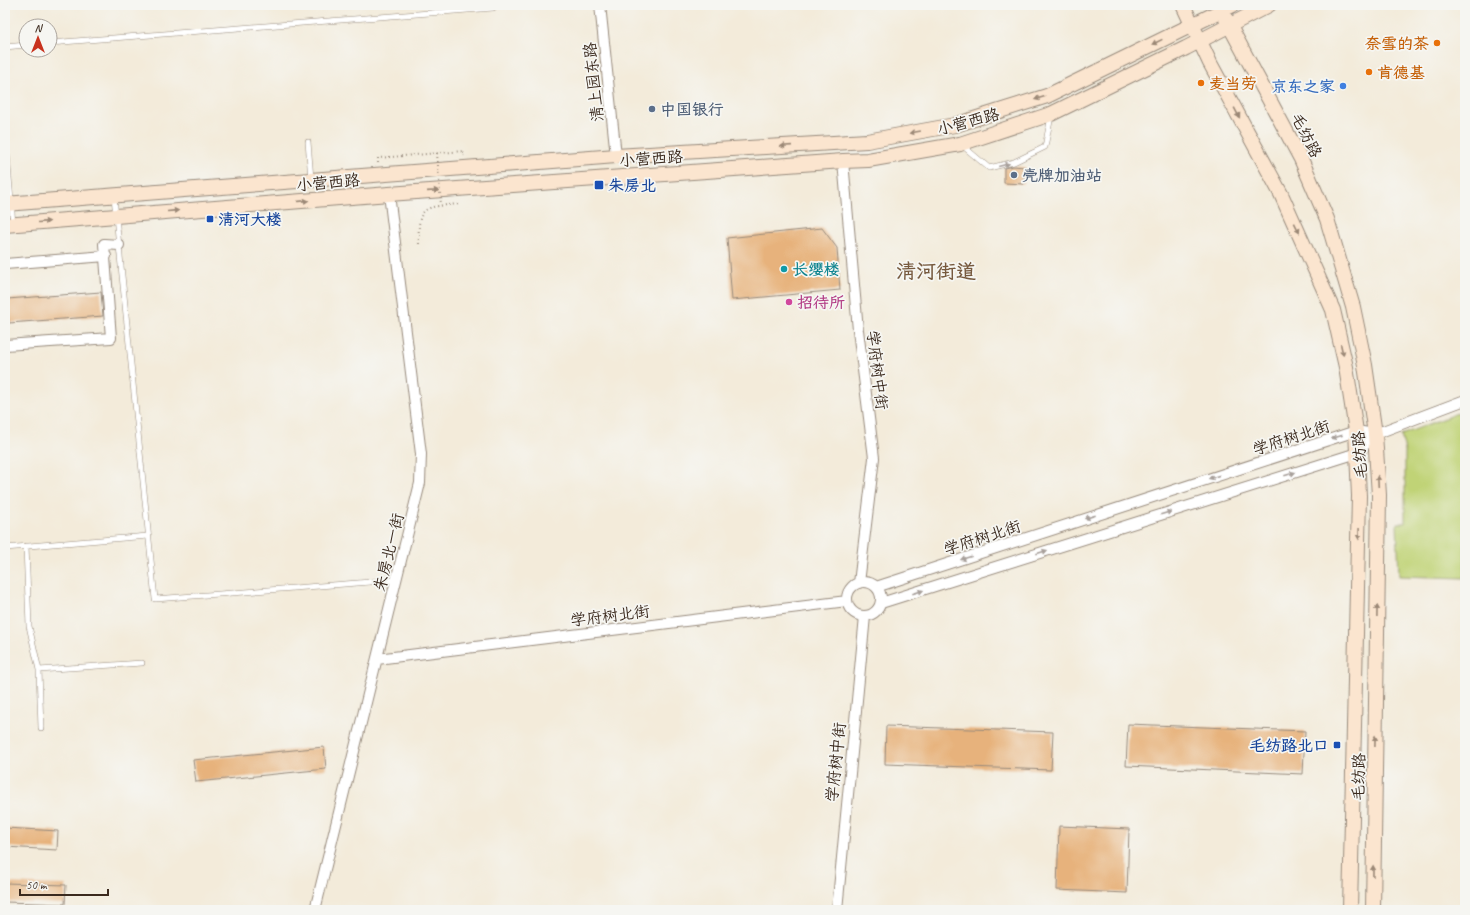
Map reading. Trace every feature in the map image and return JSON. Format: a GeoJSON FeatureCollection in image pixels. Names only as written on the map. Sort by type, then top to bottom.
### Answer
{"type":"FeatureCollection","features":[{"type":"Feature","properties":{"kind":"main road","name":"毛纺路"},"geometry":{"type":"LineString","coordinates":[[1183,5],[1200,41],[1281,194],[1333,310],[1346,367],[1358,453],[1359,512],[1350,910]]}},
{"type":"Feature","properties":{"kind":"main road","name":"小营西路"},"geometry":{"type":"LineString","coordinates":[[9,225],[389,194],[868,160],[960,144],[1051,114],[1230,26],[1269,5]]}},
{"type":"Feature","properties":{"kind":"main road","name":"小营西路"},"geometry":{"type":"LineString","coordinates":[[8,204],[616,156],[867,141],[955,125],[1047,96],[1192,25],[1224,7]]}},
{"type":"Feature","properties":{"kind":"main road","name":"毛纺路"},"geometry":{"type":"LineString","coordinates":[[1224,7],[1230,26],[1301,159],[1327,219],[1353,307],[1365,365],[1375,434],[1379,496],[1373,910]]}},
{"type":"Feature","properties":{"kind":"street","name":"清上园东路"},"geometry":{"type":"LineString","coordinates":[[600,5],[616,156]]}},
{"type":"Feature","properties":{"kind":"street","name":"学府树中街"},"geometry":{"type":"LineString","coordinates":[[843,161],[858,330],[874,458],[859,583]]}},
{"type":"Feature","properties":{"kind":"street","name":"朱房北一街"},"geometry":{"type":"LineString","coordinates":[[315,910],[420,483],[421,454],[389,194]]}},
{"type":"Feature","properties":{"kind":"street"},"geometry":{"type":"LineString","coordinates":[[5,345],[111,338],[104,244],[119,245]]}},
{"type":"Feature","properties":{"kind":"street"},"geometry":{"type":"LineString","coordinates":[[5,264],[106,256]]}},
{"type":"Feature","properties":{"kind":"street"},"geometry":{"type":"LineString","coordinates":[[1358,453],[1375,434],[1465,400]]}},
{"type":"Feature","properties":{"kind":"street","name":"学府树北街"},"geometry":{"type":"LineString","coordinates":[[876,587],[1356,431],[1375,434]]}},
{"type":"Feature","properties":{"kind":"street","name":"学府树北街"},"geometry":{"type":"LineString","coordinates":[[881,603],[1358,453]]}},
{"type":"Feature","properties":{"kind":"street"},"geometry":{"type":"LineString","coordinates":[[859,583],[868,583],[876,587],[880,594],[881,603],[873,614],[865,616],[857,615],[850,610],[847,601],[850,590],[859,583]]}},
{"type":"Feature","properties":{"kind":"street","name":"学府树北街"},"geometry":{"type":"LineString","coordinates":[[377,659],[847,601]]}},
{"type":"Feature","properties":{"kind":"street","name":"学府树中街"},"geometry":{"type":"LineString","coordinates":[[837,910],[845,808],[865,616]]}},
{"type":"Feature","properties":{"kind":"lane"},"geometry":{"type":"LineString","coordinates":[[58,42],[493,8]]}},
{"type":"Feature","properties":{"kind":"lane"},"geometry":{"type":"LineString","coordinates":[[5,46],[18,45]]}},
{"type":"Feature","properties":{"kind":"lane"},"geometry":{"type":"LineString","coordinates":[[960,144],[989,168],[1014,162],[1045,147],[1051,114]]}},
{"type":"Feature","properties":{"kind":"lane"},"geometry":{"type":"LineString","coordinates":[[5,131],[9,225]]}},
{"type":"Feature","properties":{"kind":"lane"},"geometry":{"type":"LineString","coordinates":[[308,142],[311,180]]}},
{"type":"Feature","properties":{"kind":"lane"},"geometry":{"type":"LineString","coordinates":[[114,196],[155,599],[396,580]]}},
{"type":"Feature","properties":{"kind":"lane"},"geometry":{"type":"LineString","coordinates":[[5,548],[148,536]]}},
{"type":"Feature","properties":{"kind":"lane"},"geometry":{"type":"LineString","coordinates":[[26,546],[30,626],[40,670],[40,728]]}},
{"type":"Feature","properties":{"kind":"lane"},"geometry":{"type":"LineString","coordinates":[[40,670],[142,663]]}},
{"type":"Feature","properties":{"kind":"path"},"geometry":{"type":"LineString","coordinates":[[378,164],[378,158],[437,153],[464,151],[464,157]]}},
{"type":"Feature","properties":{"kind":"path"},"geometry":{"type":"LineString","coordinates":[[437,153],[441,205]]}},
{"type":"Feature","properties":{"kind":"path"},"geometry":{"type":"LineString","coordinates":[[419,244],[419,219],[426,210],[432,206],[460,204]]}},
{"type":"Feature","properties":{"kind":"green space"},"geometry":{"type":"Polygon","coordinates":[[[1465,410],[1465,578],[1399,576],[1397,523],[1405,523],[1405,451],[1401,435],[1465,410]]]}},
{"type":"Feature","properties":{"kind":"building","name":"壳牌加油站"},"geometry":{"type":"Polygon","coordinates":[[[1013,166],[1025,167],[1024,184],[1004,183],[1004,168],[1013,166]]]}},
{"type":"Feature","properties":{"kind":"building","name":"长缨楼"},"geometry":{"type":"Polygon","coordinates":[[[822,228],[837,248],[840,290],[732,300],[727,238],[822,228]]]}},
{"type":"Feature","properties":{"kind":"building"},"geometry":{"type":"Polygon","coordinates":[[[101,292],[103,316],[9,323],[7,299],[101,292]]]}},
{"type":"Feature","properties":{"kind":"building"},"geometry":{"type":"Polygon","coordinates":[[[1128,724],[1305,731],[1303,774],[1126,766],[1128,724]]]}},
{"type":"Feature","properties":{"kind":"building"},"geometry":{"type":"Polygon","coordinates":[[[886,726],[1053,732],[1051,770],[885,764],[886,726]]]}},
{"type":"Feature","properties":{"kind":"building"},"geometry":{"type":"Polygon","coordinates":[[[324,747],[326,769],[196,782],[193,760],[324,747]]]}},
{"type":"Feature","properties":{"kind":"building"},"geometry":{"type":"Polygon","coordinates":[[[1059,826],[1129,829],[1127,893],[1057,890],[1059,826]]]}},
{"type":"Feature","properties":{"kind":"building"},"geometry":{"type":"Polygon","coordinates":[[[5,828],[58,831],[57,850],[5,847],[5,828]]]}},
{"type":"Feature","properties":{"kind":"building"},"geometry":{"type":"Polygon","coordinates":[[[5,883],[66,885],[65,904],[5,902],[5,883]]]}},
{"type":"Feature","properties":{"kind":"place","name":"奈雪的茶"},"geometry":{"type":"Point","coordinates":[1437,43]}},
{"type":"Feature","properties":{"kind":"place","name":"肯德基"},"geometry":{"type":"Point","coordinates":[1369,72]}},
{"type":"Feature","properties":{"kind":"place","name":"麦当劳"},"geometry":{"type":"Point","coordinates":[1201,83]}},
{"type":"Feature","properties":{"kind":"place","name":"京东之家"},"geometry":{"type":"Point","coordinates":[1343,86]}},
{"type":"Feature","properties":{"kind":"place","name":"中国银行"},"geometry":{"type":"Point","coordinates":[652,109]}},
{"type":"Feature","properties":{"kind":"place","name":"壳牌加油站"},"geometry":{"type":"Point","coordinates":[1014,175]}},
{"type":"Feature","properties":{"kind":"place","name":"朱房北"},"geometry":{"type":"Point","coordinates":[599,185]}},
{"type":"Feature","properties":{"kind":"place","name":"清河大楼"},"geometry":{"type":"Point","coordinates":[210,219]}},
{"type":"Feature","properties":{"kind":"place","name":"长缨楼"},"geometry":{"type":"Point","coordinates":[784,269]}},
{"type":"Feature","properties":{"kind":"place","name":"招待所"},"geometry":{"type":"Point","coordinates":[789,302]}},
{"type":"Feature","properties":{"kind":"place","name":"毛纺路北口"},"geometry":{"type":"Point","coordinates":[1337,745]}},
{"type":"Feature","properties":{"kind":"district","name":"清河街道"},"geometry":{"type":"Point","coordinates":[936,271]}}]}
